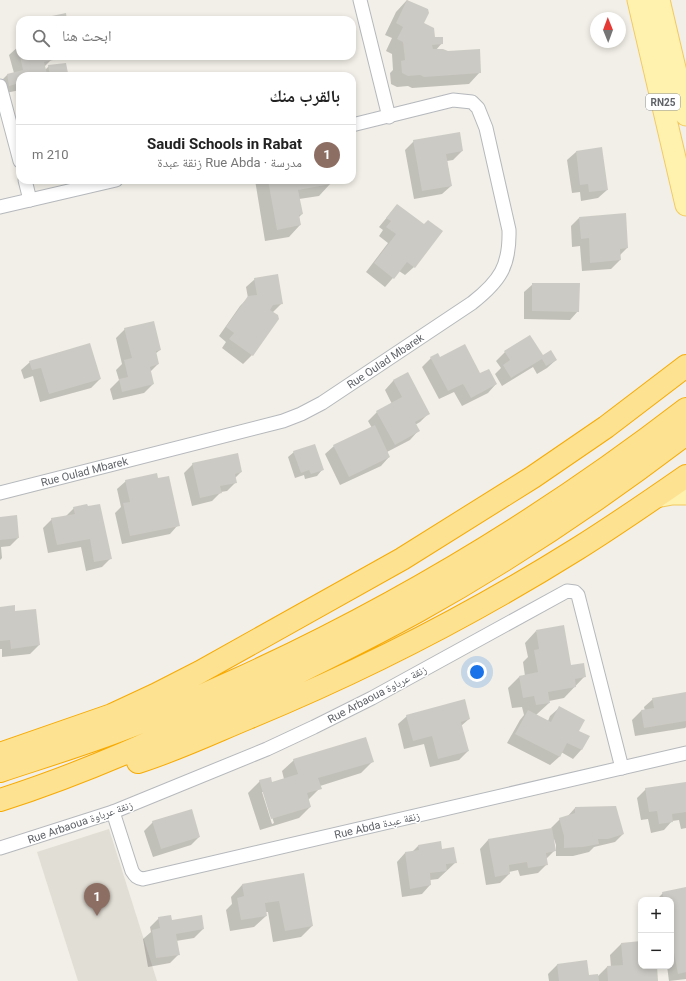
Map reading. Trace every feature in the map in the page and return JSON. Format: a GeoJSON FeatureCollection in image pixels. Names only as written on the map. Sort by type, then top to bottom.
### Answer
{"type":"FeatureCollection","features":[{"type":"Feature","properties":{"kind":"highway"},"geometry":{"type":"LineString","coordinates":[[0,754],[112,715],[155,695],[200,672],[402,559],[533,477],[606,427],[686,366]]}},
{"type":"Feature","properties":{"kind":"highway"},"geometry":{"type":"LineString","coordinates":[[0,771],[77,746],[133,725],[276,662],[342,629],[413,590],[532,519],[593,478],[686,410]]}},
{"type":"Feature","properties":{"kind":"highway"},"geometry":{"type":"LineString","coordinates":[[0,800],[41,787],[133,750],[189,725],[353,646],[482,573],[545,534],[686,434]]}},
{"type":"Feature","properties":{"kind":"highway"},"geometry":{"type":"LineString","coordinates":[[41,787],[94,775],[147,759],[300,696],[403,647],[455,620],[577,549],[632,514],[686,476]]}},
{"type":"Feature","properties":{"kind":"main road","name":"RN25"},"geometry":{"type":"LineString","coordinates":[[638,0],[686,205]]}},
{"type":"Feature","properties":{"kind":"main road","name":"RN25"},"geometry":{"type":"LineString","coordinates":[[659,0],[686,115]]}},
{"type":"Feature","properties":{"kind":"main road"},"geometry":{"type":"LineString","coordinates":[[656,497],[672,494],[686,494]]}},
{"type":"Feature","properties":{"kind":"street"},"geometry":{"type":"LineString","coordinates":[[360,0],[389,117]]}},
{"type":"Feature","properties":{"kind":"street"},"geometry":{"type":"LineString","coordinates":[[0,86],[16,146]]}},
{"type":"Feature","properties":{"kind":"street","name":"Rue Oulad Mbarek"},"geometry":{"type":"LineString","coordinates":[[0,493],[276,422],[301,414],[322,403],[487,292],[499,278],[506,261],[509,245],[509,230],[486,128],[478,108],[472,102],[454,100],[356,125]]}},
{"type":"Feature","properties":{"kind":"street"},"geometry":{"type":"LineString","coordinates":[[26,184],[30,200]]}},
{"type":"Feature","properties":{"kind":"street"},"geometry":{"type":"LineString","coordinates":[[0,207],[99,184]]}},
{"type":"Feature","properties":{"kind":"street","name":"Rue Arbaoua زنقة عرباوة"},"geometry":{"type":"LineString","coordinates":[[0,848],[113,812],[244,759],[314,727],[372,698],[567,591],[575,592],[578,595],[622,768]]}},
{"type":"Feature","properties":{"kind":"street","name":"Rue Abda زنقة عبدة"},"geometry":{"type":"LineString","coordinates":[[113,812],[134,875],[138,879],[143,879],[686,753]]}},
{"type":"Feature","properties":{"kind":"shaded area"},"geometry":{"type":"Polygon","coordinates":[[[109,829],[157,981],[78,981],[37,852],[109,829]]]}},
{"type":"Feature","properties":{"kind":"building"},"geometry":{"type":"Polygon","coordinates":[[[407,0],[428,9],[429,13],[424,23],[434,28],[435,37],[443,37],[443,44],[432,45],[433,49],[443,49],[448,51],[480,49],[481,73],[424,77],[420,75],[408,76],[402,73],[401,61],[405,60],[403,42],[397,39],[403,27],[396,23],[407,0]]]}},
{"type":"Feature","properties":{"kind":"building"},"geometry":{"type":"Polygon","coordinates":[[[66,13],[66,16],[52,16],[66,13]]]}},
{"type":"Feature","properties":{"kind":"building"},"geometry":{"type":"Polygon","coordinates":[[[21,60],[53,60],[44,62],[46,72],[16,72],[16,84],[9,86],[7,74],[23,70],[21,60]]]}},
{"type":"Feature","properties":{"kind":"building"},"geometry":{"type":"Polygon","coordinates":[[[66,63],[68,72],[49,72],[48,65],[66,63]]]}},
{"type":"Feature","properties":{"kind":"building"},"geometry":{"type":"Polygon","coordinates":[[[460,132],[463,151],[446,154],[452,186],[422,191],[413,140],[460,132]]]}},
{"type":"Feature","properties":{"kind":"building"},"geometry":{"type":"Polygon","coordinates":[[[602,147],[608,190],[589,192],[588,184],[580,185],[576,151],[602,147]]]}},
{"type":"Feature","properties":{"kind":"building"},"geometry":{"type":"Polygon","coordinates":[[[269,184],[331,184],[298,190],[303,214],[299,215],[301,225],[277,230],[269,184]]]}},
{"type":"Feature","properties":{"kind":"building"},"geometry":{"type":"Polygon","coordinates":[[[397,204],[424,224],[428,220],[443,231],[415,268],[407,262],[394,279],[374,263],[396,234],[386,227],[391,221],[386,218],[397,204]]]}},
{"type":"Feature","properties":{"kind":"building"},"geometry":{"type":"Polygon","coordinates":[[[626,213],[628,248],[620,249],[621,260],[590,263],[589,238],[581,239],[579,217],[626,213]]]}},
{"type":"Feature","properties":{"kind":"building"},"geometry":{"type":"Polygon","coordinates":[[[278,274],[283,304],[273,305],[270,310],[278,315],[279,319],[253,356],[229,339],[234,333],[226,327],[248,296],[257,295],[254,278],[278,274]]]}},
{"type":"Feature","properties":{"kind":"building"},"geometry":{"type":"Polygon","coordinates":[[[532,283],[580,283],[579,312],[532,311],[532,283]]]}},
{"type":"Feature","properties":{"kind":"building"},"geometry":{"type":"Polygon","coordinates":[[[154,321],[161,350],[156,351],[159,364],[150,367],[154,384],[122,392],[119,379],[128,377],[124,360],[132,358],[124,328],[154,321]]]}},
{"type":"Feature","properties":{"kind":"building"},"geometry":{"type":"Polygon","coordinates":[[[530,335],[543,355],[551,350],[557,360],[546,366],[542,359],[511,378],[503,365],[510,360],[504,351],[530,335]]]}},
{"type":"Feature","properties":{"kind":"building"},"geometry":{"type":"Polygon","coordinates":[[[90,343],[101,379],[49,394],[41,368],[32,370],[29,361],[90,343]]]}},
{"type":"Feature","properties":{"kind":"building"},"geometry":{"type":"Polygon","coordinates":[[[465,344],[480,373],[489,369],[497,384],[471,398],[463,384],[448,391],[430,357],[438,353],[440,357],[465,344]]]}},
{"type":"Feature","properties":{"kind":"building"},"geometry":{"type":"Polygon","coordinates":[[[408,372],[430,414],[415,422],[420,431],[395,445],[376,411],[402,397],[393,380],[408,372]]]}},
{"type":"Feature","properties":{"kind":"building"},"geometry":{"type":"Polygon","coordinates":[[[375,425],[390,457],[349,477],[333,445],[375,425]]]}},
{"type":"Feature","properties":{"kind":"building"},"geometry":{"type":"Polygon","coordinates":[[[315,444],[324,470],[311,474],[309,470],[301,473],[293,451],[315,444]]]}},
{"type":"Feature","properties":{"kind":"building"},"geometry":{"type":"Polygon","coordinates":[[[238,453],[242,472],[235,474],[237,483],[220,486],[222,493],[200,498],[192,463],[238,453]]]}},
{"type":"Feature","properties":{"kind":"building"},"geometry":{"type":"Polygon","coordinates":[[[157,473],[158,478],[169,476],[180,526],[130,536],[123,503],[130,502],[125,480],[157,473]]]}},
{"type":"Feature","properties":{"kind":"building"},"geometry":{"type":"Polygon","coordinates":[[[87,504],[88,506],[100,504],[112,559],[94,562],[90,539],[57,545],[51,518],[75,514],[73,507],[87,504]]]}},
{"type":"Feature","properties":{"kind":"building"},"geometry":{"type":"Polygon","coordinates":[[[17,515],[19,538],[0,540],[0,517],[17,515]]]}},
{"type":"Feature","properties":{"kind":"building"},"geometry":{"type":"Polygon","coordinates":[[[15,605],[15,611],[36,609],[40,645],[11,649],[10,640],[0,641],[0,607],[15,605]]]}},
{"type":"Feature","properties":{"kind":"building"},"geometry":{"type":"Polygon","coordinates":[[[564,625],[571,665],[584,663],[586,677],[575,679],[576,687],[548,692],[550,703],[536,705],[534,696],[523,698],[519,676],[538,672],[534,650],[539,649],[536,630],[564,625]]]}},
{"type":"Feature","properties":{"kind":"building"},"geometry":{"type":"Polygon","coordinates":[[[686,692],[686,721],[644,728],[641,710],[654,708],[652,698],[686,692]]]}},
{"type":"Feature","properties":{"kind":"building"},"geometry":{"type":"Polygon","coordinates":[[[465,699],[470,719],[461,722],[469,751],[438,759],[432,736],[413,741],[406,715],[465,699]]]}},
{"type":"Feature","properties":{"kind":"building"},"geometry":{"type":"Polygon","coordinates":[[[559,706],[585,720],[579,731],[590,736],[582,750],[567,743],[560,757],[515,734],[528,710],[551,722],[559,706]]]}},
{"type":"Feature","properties":{"kind":"building"},"geometry":{"type":"Polygon","coordinates":[[[366,737],[374,762],[318,778],[322,789],[307,793],[311,807],[271,819],[259,780],[271,777],[272,782],[298,774],[293,759],[366,737]]]}},
{"type":"Feature","properties":{"kind":"building"},"geometry":{"type":"Polygon","coordinates":[[[686,782],[686,812],[672,814],[673,822],[659,824],[657,811],[649,812],[645,788],[686,782]]]}},
{"type":"Feature","properties":{"kind":"building"},"geometry":{"type":"Polygon","coordinates":[[[616,806],[624,834],[608,839],[598,839],[599,844],[564,848],[564,836],[559,818],[575,813],[575,807],[616,806]]]}},
{"type":"Feature","properties":{"kind":"building"},"geometry":{"type":"Polygon","coordinates":[[[192,809],[200,837],[161,849],[152,821],[192,809]]]}},
{"type":"Feature","properties":{"kind":"building"},"geometry":{"type":"Polygon","coordinates":[[[552,828],[556,851],[546,853],[548,865],[528,868],[527,862],[509,865],[510,874],[495,877],[488,839],[552,828]]]}},
{"type":"Feature","properties":{"kind":"building"},"geometry":{"type":"Polygon","coordinates":[[[441,841],[442,849],[454,847],[457,863],[446,864],[447,871],[430,873],[431,885],[410,889],[405,852],[419,850],[418,845],[441,841]]]}},
{"type":"Feature","properties":{"kind":"building"},"geometry":{"type":"Polygon","coordinates":[[[304,873],[313,926],[285,931],[279,901],[265,903],[267,916],[241,920],[237,898],[244,896],[242,884],[304,873]]]}},
{"type":"Feature","properties":{"kind":"building"},"geometry":{"type":"Polygon","coordinates":[[[686,887],[686,972],[678,974],[674,953],[674,897],[663,897],[662,892],[686,887]]]}},
{"type":"Feature","properties":{"kind":"building"},"geometry":{"type":"Polygon","coordinates":[[[171,915],[172,920],[202,915],[204,929],[176,934],[180,955],[156,958],[152,930],[160,928],[158,917],[171,915]]]}},
{"type":"Feature","properties":{"kind":"building"},"geometry":{"type":"Polygon","coordinates":[[[638,941],[638,969],[657,969],[658,981],[608,981],[607,966],[623,965],[621,943],[638,941]]]}},
{"type":"Feature","properties":{"kind":"building"},"geometry":{"type":"Polygon","coordinates":[[[587,960],[589,975],[598,974],[599,981],[559,981],[557,964],[587,960]]]}},
{"type":"Feature","properties":{"kind":"place","name":"Saudi Schools in Rabat"},"geometry":{"type":"Point","coordinates":[97,916]}}]}
